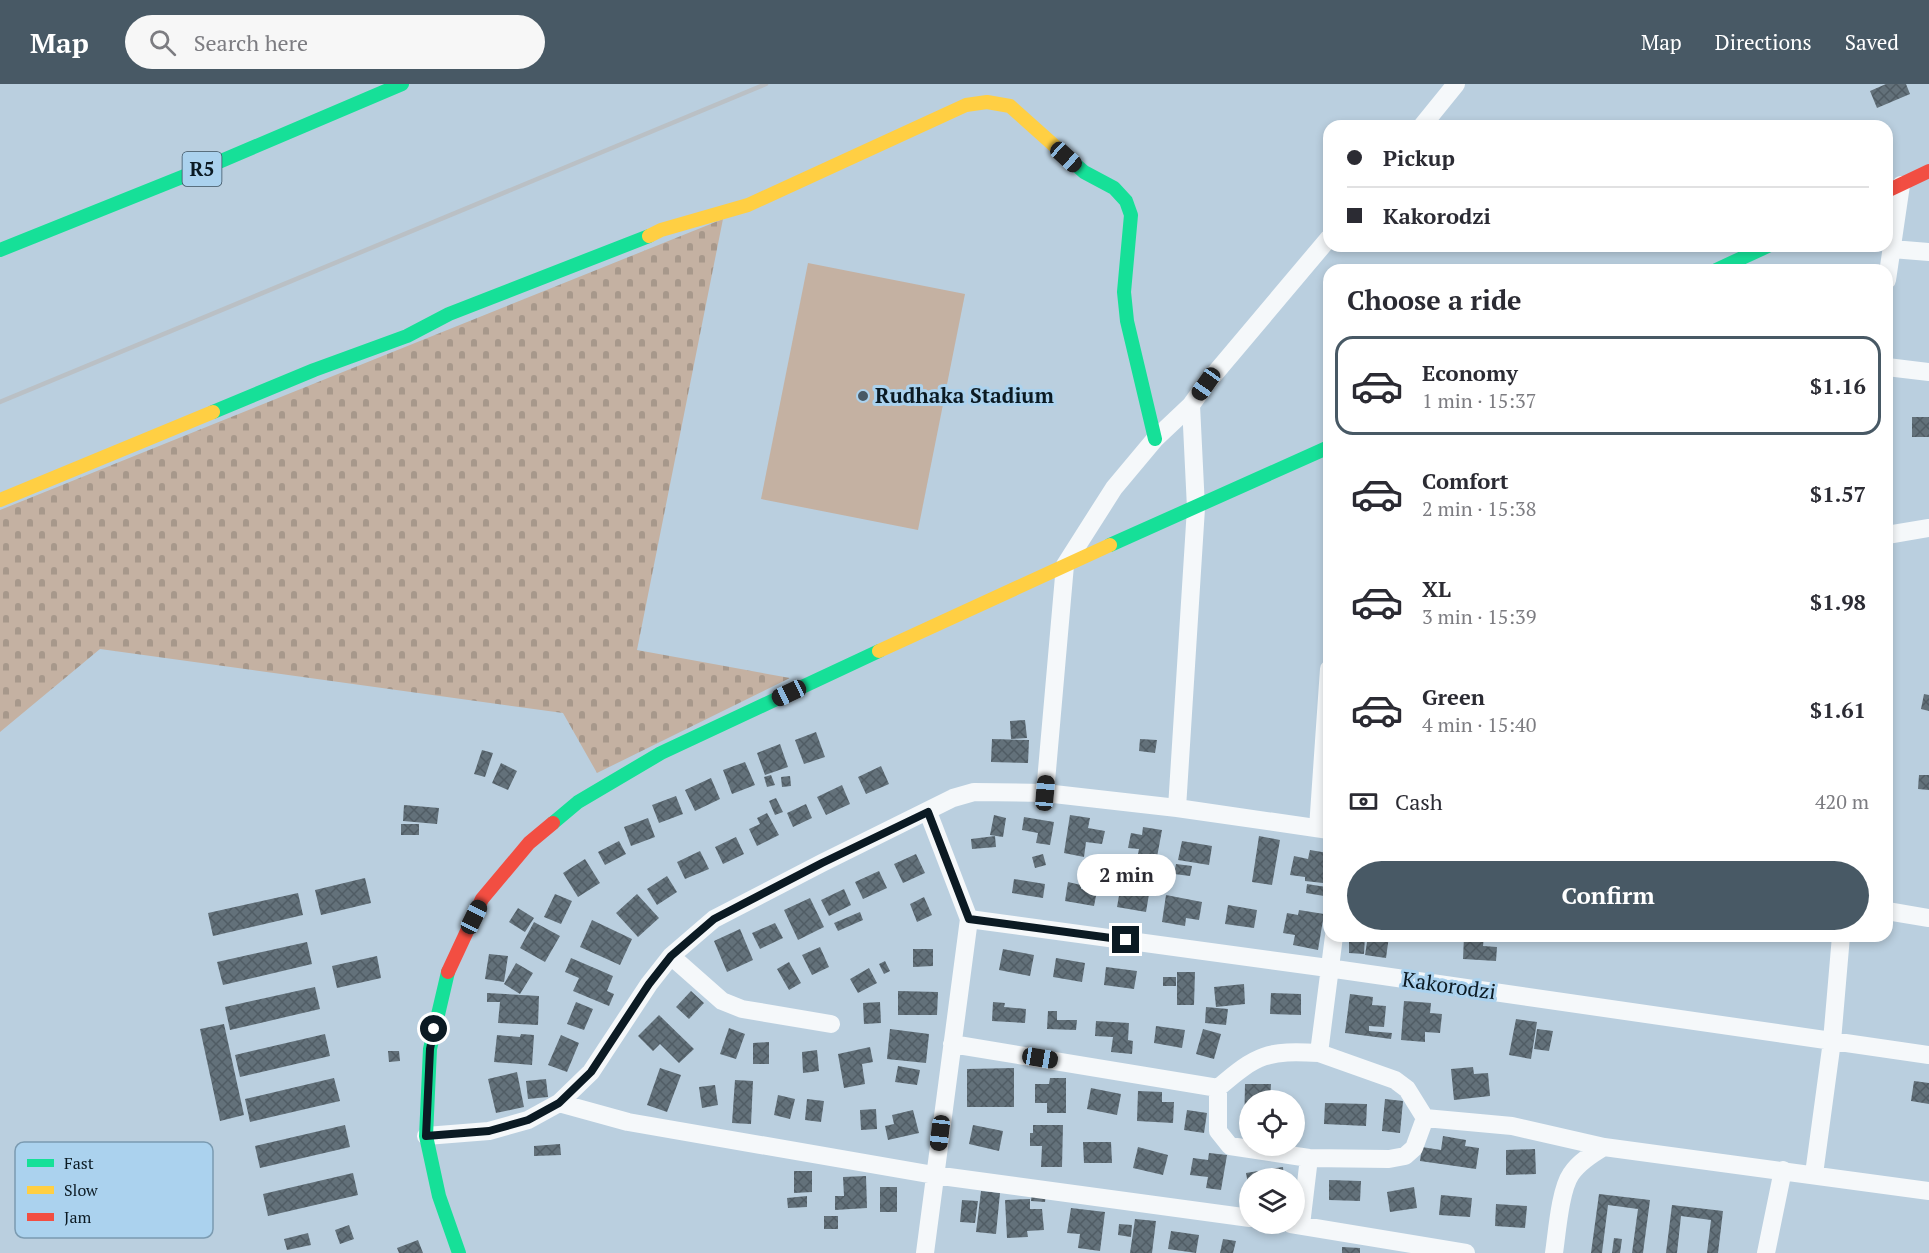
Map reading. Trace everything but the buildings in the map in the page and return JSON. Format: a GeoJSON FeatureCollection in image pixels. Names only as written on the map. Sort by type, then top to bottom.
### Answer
{"type":"FeatureCollection","features":[{"type":"Feature","properties":{"kind":"main road","name":"R5"},"geometry":{"type":"LineString","coordinates":[[0,250],[207,167],[402,84]]}},
{"type":"Feature","properties":{"kind":"main road"},"geometry":{"type":"LineString","coordinates":[[0,500],[314,370],[407,336],[449,314],[661,230],[748,205],[966,105],[987,102],[1010,106],[1084,172],[1114,188],[1126,201],[1131,215],[1124,292],[1127,321],[1155,439]]}},
{"type":"Feature","properties":{"kind":"main road"},"geometry":{"type":"LineString","coordinates":[[1894,188],[1929,171]]}},
{"type":"Feature","properties":{"kind":"main road"},"geometry":{"type":"LineString","coordinates":[[1739,264],[1758,252]]}},
{"type":"Feature","properties":{"kind":"main road"},"geometry":{"type":"LineString","coordinates":[[459,1253],[439,1196],[426,1136],[430,1049],[448,970],[482,899],[529,843],[578,802],[661,753],[1065,565],[1323,450]]}},
{"type":"Feature","properties":{"kind":"street"},"geometry":{"type":"LineString","coordinates":[[1427,120],[1456,84]]}},
{"type":"Feature","properties":{"kind":"street"},"geometry":{"type":"LineString","coordinates":[[1893,218],[1894,188]]}},
{"type":"Feature","properties":{"kind":"street"},"geometry":{"type":"LineString","coordinates":[[1045,793],[1065,565],[1114,488],[1155,439],[1191,405],[1206,384],[1323,245]]}},
{"type":"Feature","properties":{"kind":"street"},"geometry":{"type":"LineString","coordinates":[[1893,249],[1929,252]]}},
{"type":"Feature","properties":{"kind":"street"},"geometry":{"type":"LineString","coordinates":[[1893,368],[1929,372]]}},
{"type":"Feature","properties":{"kind":"street"},"geometry":{"type":"LineString","coordinates":[[1177,808],[1196,508],[1191,405]]}},
{"type":"Feature","properties":{"kind":"street"},"geometry":{"type":"LineString","coordinates":[[1893,534],[1929,528]]}},
{"type":"Feature","properties":{"kind":"street"},"geometry":{"type":"LineString","coordinates":[[426,1136],[489,1131],[528,1120],[559,1103],[591,1072],[649,984],[671,956],[714,919],[953,798],[974,792],[1045,793],[1177,808],[1323,829]]}},
{"type":"Feature","properties":{"kind":"street"},"geometry":{"type":"LineString","coordinates":[[925,1253],[969,919],[928,812]]}},
{"type":"Feature","properties":{"kind":"street"},"geometry":{"type":"LineString","coordinates":[[1893,912],[1929,918]]}},
{"type":"Feature","properties":{"kind":"street","name":"Kakorodzi"},"geometry":{"type":"LineString","coordinates":[[969,919],[1328,968],[1929,1055]]}},
{"type":"Feature","properties":{"kind":"street"},"geometry":{"type":"LineString","coordinates":[[1319,1053],[1333,942]]}},
{"type":"Feature","properties":{"kind":"street"},"geometry":{"type":"LineString","coordinates":[[1814,1174],[1832,1041],[1840,942]]}},
{"type":"Feature","properties":{"kind":"street"},"geometry":{"type":"LineString","coordinates":[[671,956],[722,1001],[742,1010],[831,1024]]}},
{"type":"Feature","properties":{"kind":"street"},"geometry":{"type":"LineString","coordinates":[[952,1044],[1218,1088]]}},
{"type":"Feature","properties":{"kind":"street"},"geometry":{"type":"LineString","coordinates":[[1286,1052],[1319,1053],[1395,1080],[1407,1089],[1425,1118],[1414,1148],[1404,1156],[1389,1159],[1309,1158],[1230,1146],[1218,1131],[1218,1088],[1246,1064],[1266,1056],[1286,1052]]}},
{"type":"Feature","properties":{"kind":"street"},"geometry":{"type":"LineString","coordinates":[[559,1103],[628,1122],[934,1175],[1239,1217]]}},
{"type":"Feature","properties":{"kind":"street"},"geometry":{"type":"LineString","coordinates":[[1425,1118],[1512,1126],[1604,1147],[1929,1191]]}},
{"type":"Feature","properties":{"kind":"street"},"geometry":{"type":"LineString","coordinates":[[1554,1253],[1563,1197],[1570,1175],[1585,1159],[1604,1147]]}},
{"type":"Feature","properties":{"kind":"street"},"geometry":{"type":"LineString","coordinates":[[1305,1179],[1309,1158]]}},
{"type":"Feature","properties":{"kind":"street"},"geometry":{"type":"LineString","coordinates":[[1766,1253],[1783,1170]]}},
{"type":"Feature","properties":{"kind":"street"},"geometry":{"type":"LineString","coordinates":[[1305,1226],[1466,1253]]}},
{"type":"Feature","properties":{"kind":"green space"},"geometry":{"type":"Polygon","coordinates":[[[723,219],[637,650],[790,678],[597,773],[563,713],[100,649],[0,732],[0,510],[723,219]]]}},
{"type":"Feature","properties":{"kind":"green space","name":"Rudhaka Stadium"},"geometry":{"type":"Polygon","coordinates":[[[808,263],[965,294],[918,530],[761,499],[808,263]]]}},
{"type":"Feature","properties":{"kind":"railway"},"geometry":{"type":"LineString","coordinates":[[0,402],[766,84]]}},
{"type":"Feature","properties":{"kind":"traffic: fast"},"geometry":{"type":"LineString","coordinates":[[0,250],[207,167],[402,84]]}},
{"type":"Feature","properties":{"kind":"traffic: fast"},"geometry":{"type":"LineString","coordinates":[[1067,157],[1084,172],[1114,188],[1126,201],[1131,215],[1124,292],[1127,321],[1155,439]]}},
{"type":"Feature","properties":{"kind":"traffic: fast"},"geometry":{"type":"LineString","coordinates":[[213,412],[314,370],[407,336],[449,314],[649,236]]}},
{"type":"Feature","properties":{"kind":"traffic: fast"},"geometry":{"type":"LineString","coordinates":[[1729,264],[1755,252]]}},
{"type":"Feature","properties":{"kind":"traffic: fast"},"geometry":{"type":"LineString","coordinates":[[1110,545],[1323,450]]}},
{"type":"Feature","properties":{"kind":"traffic: fast"},"geometry":{"type":"LineString","coordinates":[[553,823],[578,802],[661,753],[879,651]]}},
{"type":"Feature","properties":{"kind":"traffic: fast"},"geometry":{"type":"LineString","coordinates":[[448,972],[430,1049],[426,1136],[439,1196],[459,1253]]}},
{"type":"Feature","properties":{"kind":"traffic: slow"},"geometry":{"type":"LineString","coordinates":[[649,236],[661,230],[748,205],[966,105],[987,102],[1010,106],[1067,157]]}},
{"type":"Feature","properties":{"kind":"traffic: slow"},"geometry":{"type":"LineString","coordinates":[[0,500],[213,412]]}},
{"type":"Feature","properties":{"kind":"traffic: slow"},"geometry":{"type":"LineString","coordinates":[[879,651],[1110,545]]}},
{"type":"Feature","properties":{"kind":"traffic: jam"},"geometry":{"type":"LineString","coordinates":[[1893,188],[1929,171]]}},
{"type":"Feature","properties":{"kind":"traffic: jam"},"geometry":{"type":"LineString","coordinates":[[448,972],[482,899],[529,843],[553,823]]}},
{"type":"Feature","properties":{"kind":"place","name":"Rudhaka Stadium"},"geometry":{"type":"Point","coordinates":[863,396]}},
{"type":"Feature","properties":{"kind":"route"},"geometry":{"type":"LineString","coordinates":[[434,1029],[430,1049],[426,1136],[489,1131],[528,1120],[559,1103],[591,1072],[649,984],[671,956],[714,919],[928,812],[969,919],[1126,940]]}}]}
